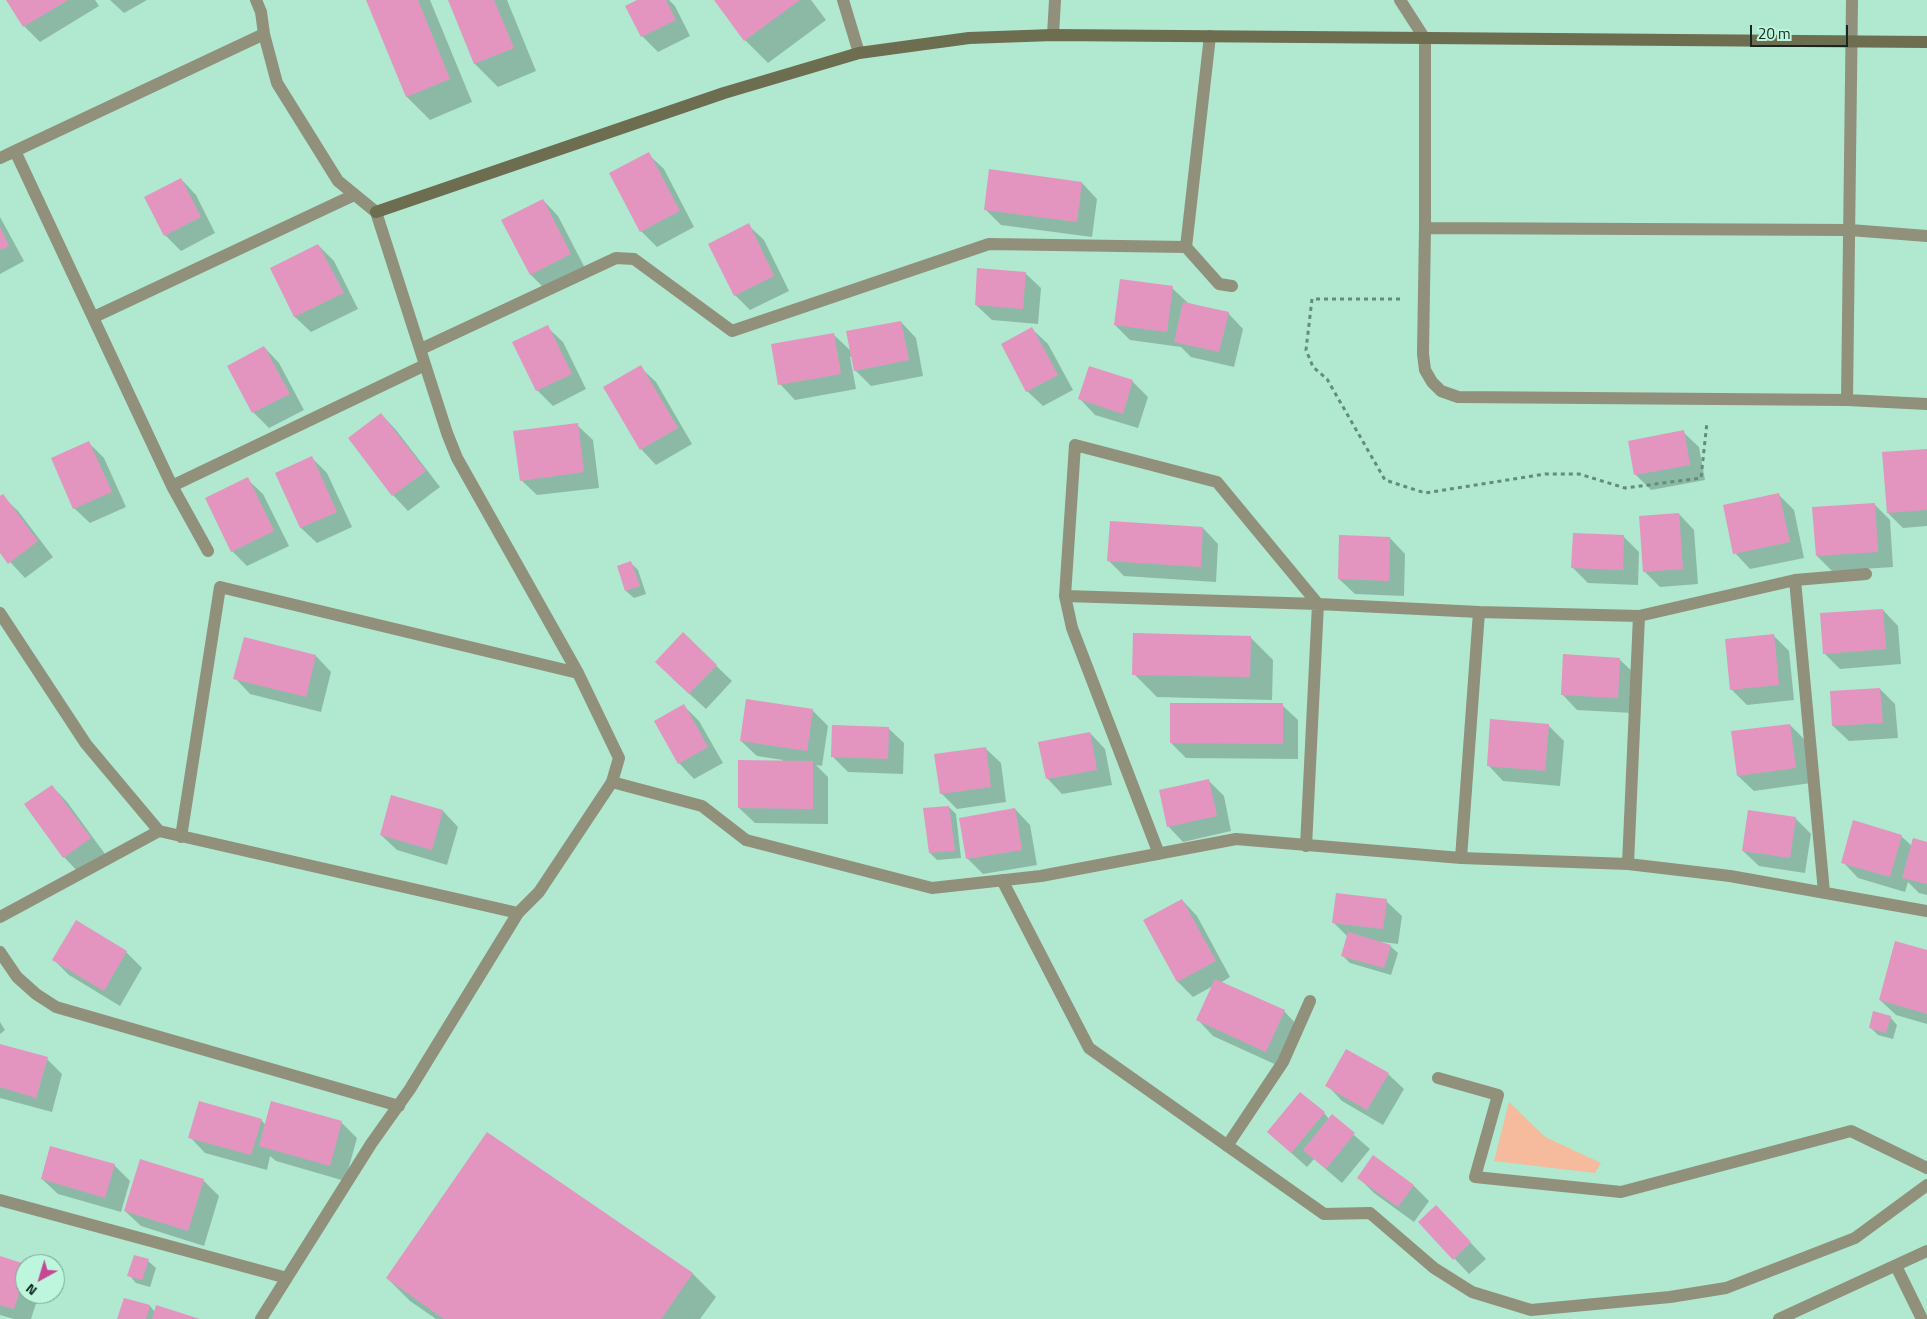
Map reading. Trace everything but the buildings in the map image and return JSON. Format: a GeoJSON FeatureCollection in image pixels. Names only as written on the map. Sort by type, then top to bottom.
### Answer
{"type":"FeatureCollection","features":[{"type":"Feature","properties":{"kind":"street"},"geometry":{"type":"LineString","coordinates":[[256,0],[261,12],[264,34],[277,83],[338,181],[376,212],[457,458],[578,673],[619,758],[612,782],[539,892],[518,913],[399,1106],[371,1144],[261,1319]]}},
{"type":"Feature","properties":{"kind":"street"},"geometry":{"type":"LineString","coordinates":[[843,0],[859,53]]}},
{"type":"Feature","properties":{"kind":"street"},"geometry":{"type":"LineString","coordinates":[[1053,35],[1055,0]]}},
{"type":"Feature","properties":{"kind":"street"},"geometry":{"type":"LineString","coordinates":[[1400,0],[1425,38],[1425,228],[1422,354],[1426,370],[1432,382],[1441,392],[1458,397],[1847,400],[1927,404]]}},
{"type":"Feature","properties":{"kind":"street"},"geometry":{"type":"LineString","coordinates":[[1847,400],[1852,0]]}},
{"type":"Feature","properties":{"kind":"street"},"geometry":{"type":"LineString","coordinates":[[0,158],[264,34]]}},
{"type":"Feature","properties":{"kind":"street"},"geometry":{"type":"LineString","coordinates":[[376,212],[724,93],[859,53],[969,38],[1053,35],[1927,42]]}},
{"type":"Feature","properties":{"kind":"street"},"geometry":{"type":"LineString","coordinates":[[1186,247],[1210,36]]}},
{"type":"Feature","properties":{"kind":"street"},"geometry":{"type":"LineString","coordinates":[[15,152],[172,486],[208,551]]}},
{"type":"Feature","properties":{"kind":"street"},"geometry":{"type":"LineString","coordinates":[[94,317],[354,195]]}},
{"type":"Feature","properties":{"kind":"street"},"geometry":{"type":"LineString","coordinates":[[1425,228],[1850,230],[1927,236]]}},
{"type":"Feature","properties":{"kind":"street"},"geometry":{"type":"LineString","coordinates":[[421,349],[616,258],[634,259],[732,331],[989,244],[1186,247],[1219,284],[1232,286]]}},
{"type":"Feature","properties":{"kind":"street"},"geometry":{"type":"LineString","coordinates":[[172,486],[425,365]]}},
{"type":"Feature","properties":{"kind":"street"},"geometry":{"type":"LineString","coordinates":[[1159,854],[1072,628],[1065,596],[1075,445],[1217,482],[1318,604],[1306,846]]}},
{"type":"Feature","properties":{"kind":"street"},"geometry":{"type":"LineString","coordinates":[[1065,596],[1318,604],[1479,612],[1639,616],[1795,580],[1866,574]]}},
{"type":"Feature","properties":{"kind":"street"},"geometry":{"type":"LineString","coordinates":[[1795,580],[1824,892]]}},
{"type":"Feature","properties":{"kind":"street"},"geometry":{"type":"LineString","coordinates":[[181,837],[220,587],[578,673]]}},
{"type":"Feature","properties":{"kind":"street"},"geometry":{"type":"LineString","coordinates":[[1461,858],[1479,612]]}},
{"type":"Feature","properties":{"kind":"street"},"geometry":{"type":"LineString","coordinates":[[0,613],[86,744],[159,831],[518,913]]}},
{"type":"Feature","properties":{"kind":"street"},"geometry":{"type":"LineString","coordinates":[[1628,864],[1639,616]]}},
{"type":"Feature","properties":{"kind":"street"},"geometry":{"type":"LineString","coordinates":[[612,782],[702,806],[746,840],[932,888],[1041,876],[1236,839],[1461,858],[1628,864],[1730,876],[1927,911]]}},
{"type":"Feature","properties":{"kind":"street"},"geometry":{"type":"LineString","coordinates":[[0,917],[159,831]]}},
{"type":"Feature","properties":{"kind":"street"},"geometry":{"type":"LineString","coordinates":[[1002,880],[1088,1048],[1324,1214],[1370,1213],[1434,1268],[1472,1292],[1532,1310],[1670,1297],[1726,1288],[1855,1238],[1927,1185]]}},
{"type":"Feature","properties":{"kind":"street"},"geometry":{"type":"LineString","coordinates":[[0,952],[17,977],[36,994],[56,1007],[399,1106]]}},
{"type":"Feature","properties":{"kind":"street"},"geometry":{"type":"LineString","coordinates":[[1227,1146],[1283,1062],[1310,1002]]}},
{"type":"Feature","properties":{"kind":"street"},"geometry":{"type":"LineString","coordinates":[[1438,1078],[1498,1095],[1475,1177],[1621,1192],[1851,1131],[1927,1168]]}},
{"type":"Feature","properties":{"kind":"street"},"geometry":{"type":"LineString","coordinates":[[0,1200],[287,1278]]}},
{"type":"Feature","properties":{"kind":"street"},"geometry":{"type":"LineString","coordinates":[[1779,1319],[1927,1251]]}},
{"type":"Feature","properties":{"kind":"street"},"geometry":{"type":"LineString","coordinates":[[1896,1266],[1922,1319]]}},
{"type":"Feature","properties":{"kind":"path"},"geometry":{"type":"LineString","coordinates":[[1424,298],[1312,299],[1306,350],[1313,367],[1327,379],[1385,480],[1425,493],[1545,474],[1579,474],[1625,488],[1701,478],[1710,399]]}},
{"type":"Feature","properties":{"kind":"shaded area"},"geometry":{"type":"Polygon","coordinates":[[[1509,1102],[1545,1137],[1601,1163],[1595,1173],[1494,1161],[1509,1102]]]}}]}
